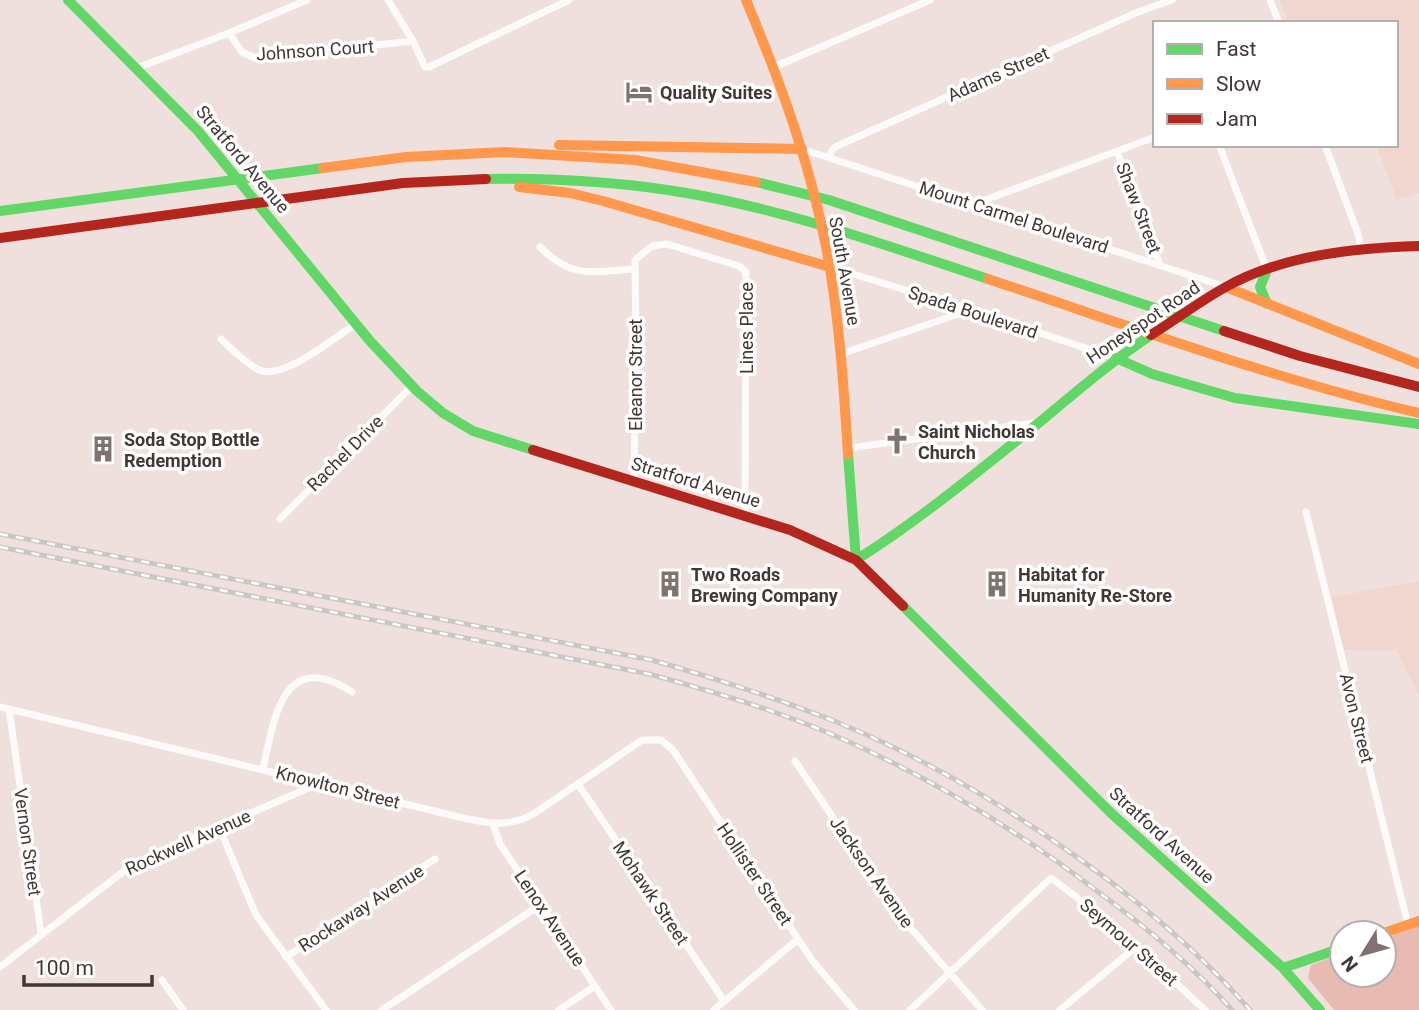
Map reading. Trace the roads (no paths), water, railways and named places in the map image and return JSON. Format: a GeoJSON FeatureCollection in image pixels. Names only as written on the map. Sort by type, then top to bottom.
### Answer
{"type":"FeatureCollection","features":[{"type":"Feature","properties":{"kind":"main road","name":"Stratford Avenue"},"geometry":{"type":"LineString","coordinates":[[68,0],[218,153],[356,324],[411,387],[443,415],[472,431],[745,515],[814,539],[856,560],[1103,806],[1283,968],[1320,1010]]}},
{"type":"Feature","properties":{"kind":"main road","name":"South Avenue"},"geometry":{"type":"LineString","coordinates":[[746,0],[774,66],[802,149],[830,267],[841,354],[856,560]]}},
{"type":"Feature","properties":{"kind":"main road"},"geometry":{"type":"LineString","coordinates":[[0,212],[374,160],[517,146],[802,149]]}},
{"type":"Feature","properties":{"kind":"main road"},"geometry":{"type":"LineString","coordinates":[[439,154],[505,152],[603,156],[700,169],[786,188],[846,205],[1331,365],[1419,387]]}},
{"type":"Feature","properties":{"kind":"main road"},"geometry":{"type":"LineString","coordinates":[[0,237],[434,180],[530,178],[595,181],[692,194],[792,216],[1320,388],[1419,413]]}},
{"type":"Feature","properties":{"kind":"main road"},"geometry":{"type":"LineString","coordinates":[[434,180],[570,193],[830,267]]}},
{"type":"Feature","properties":{"kind":"main road"},"geometry":{"type":"LineString","coordinates":[[0,203],[95,198]]}},
{"type":"Feature","properties":{"kind":"main road"},"geometry":{"type":"LineString","coordinates":[[0,243],[90,225]]}},
{"type":"Feature","properties":{"kind":"main road","name":"Honeyspot Road"},"geometry":{"type":"LineString","coordinates":[[856,560],[888,540],[1115,359],[1226,287],[1267,270],[1324,254],[1361,248],[1419,246]]}},
{"type":"Feature","properties":{"kind":"main road"},"geometry":{"type":"LineString","coordinates":[[1267,270],[1260,280],[1259,289],[1267,304]]}},
{"type":"Feature","properties":{"kind":"main road"},"geometry":{"type":"LineString","coordinates":[[1226,287],[1419,364]]}},
{"type":"Feature","properties":{"kind":"main road"},"geometry":{"type":"LineString","coordinates":[[1115,359],[1152,374],[1235,398],[1419,424]]}},
{"type":"Feature","properties":{"kind":"main road"},"geometry":{"type":"LineString","coordinates":[[1398,928],[1419,921]]}},
{"type":"Feature","properties":{"kind":"main road"},"geometry":{"type":"LineString","coordinates":[[1283,968],[1328,953]]}},
{"type":"Feature","properties":{"kind":"street"},"geometry":{"type":"LineString","coordinates":[[137,68],[307,0]]}},
{"type":"Feature","properties":{"kind":"street"},"geometry":{"type":"LineString","coordinates":[[388,0],[425,67],[569,0]]}},
{"type":"Feature","properties":{"kind":"street"},"geometry":{"type":"LineString","coordinates":[[774,66],[930,0]]}},
{"type":"Feature","properties":{"kind":"street","name":"Adams Street"},"geometry":{"type":"LineString","coordinates":[[830,156],[837,146],[1138,12],[1172,0]]}},
{"type":"Feature","properties":{"kind":"street"},"geometry":{"type":"LineString","coordinates":[[1270,0],[1278,21]]}},
{"type":"Feature","properties":{"kind":"street","name":"Johnson Court"},"geometry":{"type":"LineString","coordinates":[[229,33],[242,52],[255,58],[413,41]]}},
{"type":"Feature","properties":{"kind":"street"},"geometry":{"type":"LineString","coordinates":[[974,204],[1153,138]]}},
{"type":"Feature","properties":{"kind":"street"},"geometry":{"type":"LineString","coordinates":[[1220,147],[1267,270]]}},
{"type":"Feature","properties":{"kind":"street"},"geometry":{"type":"LineString","coordinates":[[1326,147],[1358,233],[1361,248]]}},
{"type":"Feature","properties":{"kind":"street","name":"Mount Carmel Boulevard"},"geometry":{"type":"LineString","coordinates":[[802,149],[1226,287]]}},
{"type":"Feature","properties":{"kind":"street","name":"Shaw Street"},"geometry":{"type":"LineString","coordinates":[[1117,151],[1160,265]]}},
{"type":"Feature","properties":{"kind":"street","name":"Lines Place"},"geometry":{"type":"LineString","coordinates":[[634,270],[635,260],[641,253],[652,246],[667,244],[739,266],[746,272],[745,515]]}},
{"type":"Feature","properties":{"kind":"street"},"geometry":{"type":"LineString","coordinates":[[540,247],[553,261],[568,270],[634,270]]}},
{"type":"Feature","properties":{"kind":"street","name":"Spada Boulevard"},"geometry":{"type":"LineString","coordinates":[[830,267],[971,310],[1115,359]]}},
{"type":"Feature","properties":{"kind":"street","name":"Eleanor Street"},"geometry":{"type":"LineString","coordinates":[[634,270],[634,481]]}},
{"type":"Feature","properties":{"kind":"street"},"geometry":{"type":"LineString","coordinates":[[841,354],[971,310]]}},
{"type":"Feature","properties":{"kind":"street"},"geometry":{"type":"LineString","coordinates":[[220,339],[261,371],[276,372],[289,367],[356,324]]}},
{"type":"Feature","properties":{"kind":"street","name":"Rachel Drive"},"geometry":{"type":"LineString","coordinates":[[279,519],[411,387]]}},
{"type":"Feature","properties":{"kind":"street"},"geometry":{"type":"LineString","coordinates":[[849,448],[1039,422]]}},
{"type":"Feature","properties":{"kind":"street","name":"Avon Street"},"geometry":{"type":"LineString","coordinates":[[1306,512],[1408,925]]}},
{"type":"Feature","properties":{"kind":"street"},"geometry":{"type":"LineString","coordinates":[[263,769],[275,715],[283,697],[294,685],[305,680],[330,679],[352,692]]}},
{"type":"Feature","properties":{"kind":"street","name":"Knowlton Street"},"geometry":{"type":"LineString","coordinates":[[0,707],[493,824],[509,824],[524,819],[636,743],[656,739]]}},
{"type":"Feature","properties":{"kind":"street","name":"Vernon Street"},"geometry":{"type":"LineString","coordinates":[[9,709],[41,933]]}},
{"type":"Feature","properties":{"kind":"street","name":"Hollister Street"},"geometry":{"type":"LineString","coordinates":[[656,739],[673,750],[812,960],[854,1010]]}},
{"type":"Feature","properties":{"kind":"street","name":"Jackson Avenue"},"geometry":{"type":"LineString","coordinates":[[795,761],[895,909],[982,1010]]}},
{"type":"Feature","properties":{"kind":"street","name":"Rockwell Avenue"},"geometry":{"type":"LineString","coordinates":[[0,967],[133,864],[319,783]]}},
{"type":"Feature","properties":{"kind":"street","name":"Mohawk Street"},"geometry":{"type":"LineString","coordinates":[[578,784],[724,1002]]}},
{"type":"Feature","properties":{"kind":"street","name":"Lenox Avenue"},"geometry":{"type":"LineString","coordinates":[[493,824],[500,844],[611,1010]]}},
{"type":"Feature","properties":{"kind":"street"},"geometry":{"type":"LineString","coordinates":[[219,827],[256,915],[326,1010]]}},
{"type":"Feature","properties":{"kind":"street","name":"Rockaway Avenue"},"geometry":{"type":"LineString","coordinates":[[286,957],[435,859]]}},
{"type":"Feature","properties":{"kind":"street","name":"Seymour Street"},"geometry":{"type":"LineString","coordinates":[[951,973],[1051,878],[1137,946],[1205,1010]]}},
{"type":"Feature","properties":{"kind":"street"},"geometry":{"type":"LineString","coordinates":[[382,1010],[540,905]]}},
{"type":"Feature","properties":{"kind":"street"},"geometry":{"type":"LineString","coordinates":[[714,1010],[798,939]]}},
{"type":"Feature","properties":{"kind":"street"},"geometry":{"type":"LineString","coordinates":[[1060,1010],[1137,946]]}},
{"type":"Feature","properties":{"kind":"street"},"geometry":{"type":"LineString","coordinates":[[910,1010],[951,973]]}},
{"type":"Feature","properties":{"kind":"street"},"geometry":{"type":"LineString","coordinates":[[162,980],[182,1010]]}},
{"type":"Feature","properties":{"kind":"street"},"geometry":{"type":"LineString","coordinates":[[559,1010],[595,986]]}},
{"type":"Feature","properties":{"kind":"railway"},"geometry":{"type":"LineString","coordinates":[[0,534],[652,660],[811,712],[889,745],[945,774],[1057,843],[1162,924],[1250,1010]]}},
{"type":"Feature","properties":{"kind":"railway"},"geometry":{"type":"LineString","coordinates":[[0,547],[649,674],[786,716],[902,767],[1004,826],[1136,920],[1186,963],[1232,1010]]}},
{"type":"Feature","properties":{"kind":"place","name":"Quality Suites"},"geometry":{"type":"Point","coordinates":[639,92]}},
{"type":"Feature","properties":{"kind":"place","name":"Saint Nicholas Church"},"geometry":{"type":"Point","coordinates":[897,441]}},
{"type":"Feature","properties":{"kind":"place","name":"Soda Stop Bottle Redemption"},"geometry":{"type":"Point","coordinates":[103,449]}},
{"type":"Feature","properties":{"kind":"place","name":"Two Roads Brewing Company"},"geometry":{"type":"Point","coordinates":[670,584]}},
{"type":"Feature","properties":{"kind":"place","name":"Habitat for Humanity Re-Store"},"geometry":{"type":"Point","coordinates":[997,584]}}]}
